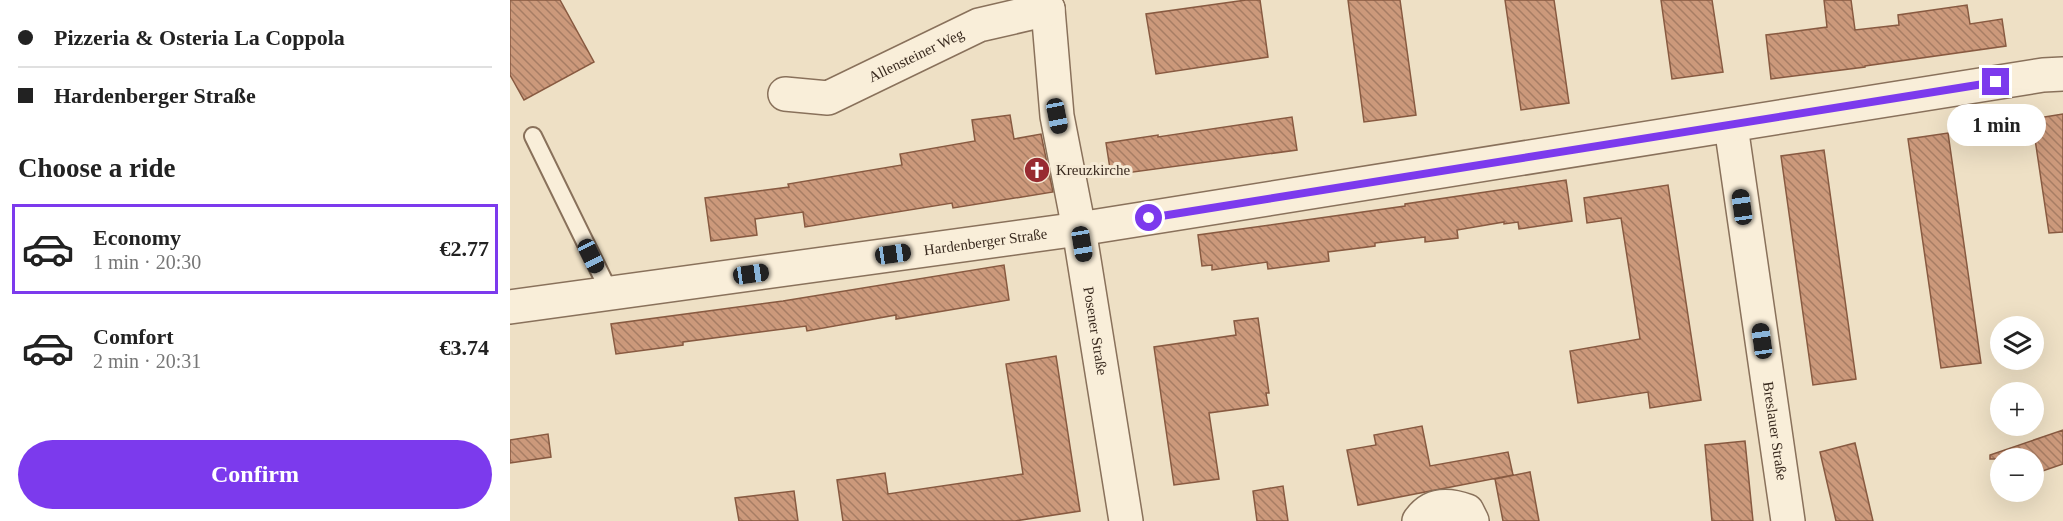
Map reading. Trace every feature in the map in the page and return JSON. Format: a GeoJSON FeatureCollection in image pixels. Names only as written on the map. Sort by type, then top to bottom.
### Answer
{"type":"FeatureCollection","features":[{"type":"Feature","properties":{"kind":"street","name":"Allensteiner Weg"},"geometry":{"type":"LineString","coordinates":[[785,94],[828,98],[980,25],[1045,5]]}},
{"type":"Feature","properties":{"kind":"street","name":"Posener Straße"},"geometry":{"type":"LineString","coordinates":[[1045,5],[1057,116],[1079,229],[1126,521]]}},
{"type":"Feature","properties":{"kind":"street","name":"Hardenberger Straße"},"geometry":{"type":"LineString","coordinates":[[510,307],[1079,229],[2043,75],[2063,74]]}},
{"type":"Feature","properties":{"kind":"street","name":"Breslauer Straße"},"geometry":{"type":"LineString","coordinates":[[1731,126],[1788,521]]}},
{"type":"Feature","properties":{"kind":"street"},"geometry":{"type":"LineString","coordinates":[[1419,521],[1429,511],[1441,506],[1453,506],[1467,510],[1472,521]]}},
{"type":"Feature","properties":{"kind":"lane"},"geometry":{"type":"LineString","coordinates":[[533,136],[610,293]]}},
{"type":"Feature","properties":{"kind":"building"},"geometry":{"type":"Polygon","coordinates":[[[510,0],[560,0],[594,62],[524,100],[510,75],[510,0]]]}},
{"type":"Feature","properties":{"kind":"building"},"geometry":{"type":"Polygon","coordinates":[[[1260,0],[1268,57],[1156,74],[1146,14],[1260,0]]]}},
{"type":"Feature","properties":{"kind":"building"},"geometry":{"type":"Polygon","coordinates":[[[1348,0],[1400,0],[1416,115],[1364,122],[1348,0]]]}},
{"type":"Feature","properties":{"kind":"building"},"geometry":{"type":"Polygon","coordinates":[[[1505,0],[1554,0],[1569,103],[1521,110],[1505,0]]]}},
{"type":"Feature","properties":{"kind":"building"},"geometry":{"type":"Polygon","coordinates":[[[1661,0],[1712,0],[1723,72],[1672,79],[1661,0]]]}},
{"type":"Feature","properties":{"kind":"building"},"geometry":{"type":"Polygon","coordinates":[[[1824,0],[1851,0],[1855,30],[1899,25],[1898,15],[1967,5],[1970,24],[2002,19],[2006,46],[1771,79],[1766,35],[1827,27],[1824,0]]]}},
{"type":"Feature","properties":{"kind":"building"},"geometry":{"type":"Polygon","coordinates":[[[2063,114],[2063,232],[2049,233],[2032,119],[2063,114]]]}},
{"type":"Feature","properties":{"kind":"building"},"geometry":{"type":"Polygon","coordinates":[[[1010,115],[1014,139],[1041,134],[1053,192],[953,208],[952,203],[805,227],[803,212],[755,219],[757,235],[711,241],[705,198],[789,187],[788,184],[902,165],[900,154],[975,141],[972,120],[1010,115]]]}},
{"type":"Feature","properties":{"kind":"building"},"geometry":{"type":"Polygon","coordinates":[[[1292,117],[1297,150],[1111,175],[1106,143],[1292,117]]]}},
{"type":"Feature","properties":{"kind":"building"},"geometry":{"type":"Polygon","coordinates":[[[1948,133],[1981,363],[1941,368],[1908,139],[1948,133]]]}},
{"type":"Feature","properties":{"kind":"building"},"geometry":{"type":"Polygon","coordinates":[[[1824,150],[1856,379],[1813,385],[1781,156],[1824,150]]]}},
{"type":"Feature","properties":{"kind":"building"},"geometry":{"type":"Polygon","coordinates":[[[1566,180],[1572,221],[1519,229],[1518,222],[1504,224],[1504,222],[1457,230],[1458,238],[1425,242],[1425,237],[1375,243],[1375,246],[1328,252],[1329,261],[1268,269],[1267,262],[1212,270],[1212,265],[1202,266],[1198,235],[1405,206],[1405,204],[1566,180]]]}},
{"type":"Feature","properties":{"kind":"building"},"geometry":{"type":"Polygon","coordinates":[[[1668,185],[1701,400],[1650,408],[1648,392],[1578,403],[1570,351],[1640,339],[1621,218],[1587,223],[1584,198],[1668,185]]]}},
{"type":"Feature","properties":{"kind":"building"},"geometry":{"type":"Polygon","coordinates":[[[1004,265],[1009,300],[896,319],[896,315],[807,331],[806,326],[683,342],[683,345],[616,354],[611,324],[783,301],[1004,265]]]}},
{"type":"Feature","properties":{"kind":"building"},"geometry":{"type":"Polygon","coordinates":[[[1258,318],[1269,393],[1266,393],[1268,405],[1209,413],[1219,479],[1174,485],[1154,347],[1236,335],[1234,321],[1258,318]]]}},
{"type":"Feature","properties":{"kind":"building"},"geometry":{"type":"Polygon","coordinates":[[[1056,356],[1080,511],[1015,521],[843,521],[837,480],[885,473],[888,494],[1023,474],[1006,364],[1056,356]]]}},
{"type":"Feature","properties":{"kind":"building"},"geometry":{"type":"Polygon","coordinates":[[[1422,426],[1430,466],[1508,452],[1513,475],[1358,505],[1347,450],[1376,445],[1374,435],[1422,426]]]}},
{"type":"Feature","properties":{"kind":"building"},"geometry":{"type":"Polygon","coordinates":[[[2063,430],[2063,464],[2044,471],[2044,448],[2010,448],[2063,430]]]}},
{"type":"Feature","properties":{"kind":"building"},"geometry":{"type":"Polygon","coordinates":[[[548,434],[551,457],[510,463],[510,440],[548,434]]]}},
{"type":"Feature","properties":{"kind":"building"},"geometry":{"type":"Polygon","coordinates":[[[1745,441],[1753,521],[1712,521],[1705,445],[1745,441]]]}},
{"type":"Feature","properties":{"kind":"building"},"geometry":{"type":"Polygon","coordinates":[[[1855,443],[1873,521],[1836,521],[1820,452],[1855,443]]]}},
{"type":"Feature","properties":{"kind":"building"},"geometry":{"type":"Polygon","coordinates":[[[1530,472],[1539,521],[1503,521],[1495,479],[1530,472]]]}},
{"type":"Feature","properties":{"kind":"building"},"geometry":{"type":"Polygon","coordinates":[[[1283,486],[1288,521],[1257,521],[1253,491],[1283,486]]]}},
{"type":"Feature","properties":{"kind":"building"},"geometry":{"type":"Polygon","coordinates":[[[794,491],[798,521],[739,521],[735,498],[794,491]]]}},
{"type":"Feature","properties":{"kind":"place","name":"Kreuzkirche"},"geometry":{"type":"Point","coordinates":[1037,170]}},
{"type":"Feature","properties":{"kind":"route"},"geometry":{"type":"LineString","coordinates":[[1149,218],[1996,82]]}}]}
